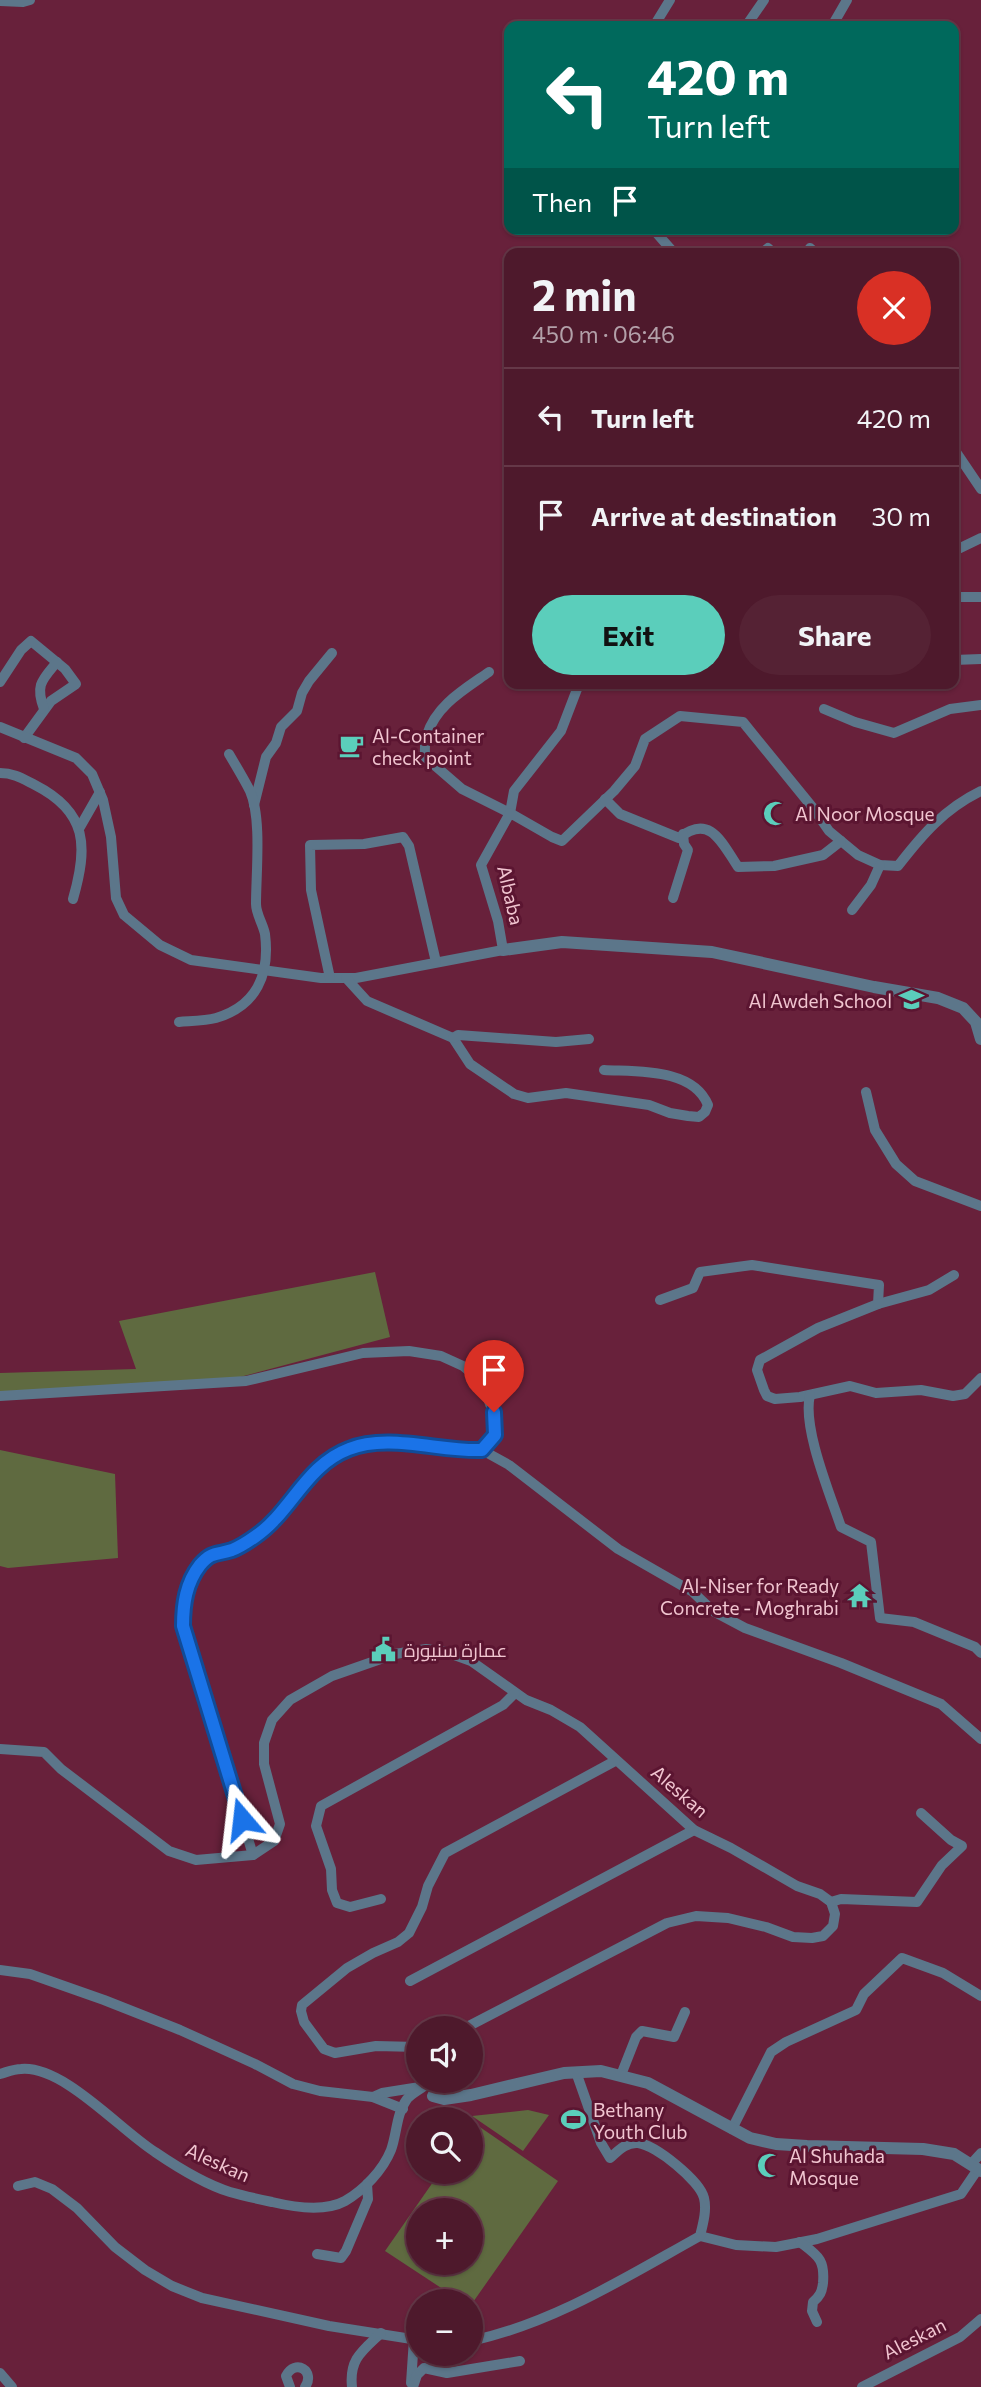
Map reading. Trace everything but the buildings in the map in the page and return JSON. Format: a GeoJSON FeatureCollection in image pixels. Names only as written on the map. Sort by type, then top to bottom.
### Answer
{"type":"FeatureCollection","features":[{"type":"Feature","properties":{"kind":"street"},"geometry":{"type":"LineString","coordinates":[[0,1],[30,0]]}},
{"type":"Feature","properties":{"kind":"street"},"geometry":{"type":"LineString","coordinates":[[657,21],[670,0]]}},
{"type":"Feature","properties":{"kind":"street"},"geometry":{"type":"LineString","coordinates":[[749,21],[764,0]]}},
{"type":"Feature","properties":{"kind":"street"},"geometry":{"type":"LineString","coordinates":[[835,21],[846,0]]}},
{"type":"Feature","properties":{"kind":"street"},"geometry":{"type":"LineString","coordinates":[[959,456],[981,489]]}},
{"type":"Feature","properties":{"kind":"street"},"geometry":{"type":"LineString","coordinates":[[959,549],[981,538]]}},
{"type":"Feature","properties":{"kind":"street"},"geometry":{"type":"LineString","coordinates":[[959,597],[981,597]]}},
{"type":"Feature","properties":{"kind":"street"},"geometry":{"type":"LineString","coordinates":[[0,682],[21,650],[31,641],[57,662],[76,684],[51,701],[24,738]]}},
{"type":"Feature","properties":{"kind":"street"},"geometry":{"type":"LineString","coordinates":[[254,805],[266,757],[276,743],[281,727],[297,711],[309,681],[332,653]]}},
{"type":"Feature","properties":{"kind":"street"},"geometry":{"type":"LineString","coordinates":[[959,660],[981,659]]}},
{"type":"Feature","properties":{"kind":"street"},"geometry":{"type":"LineString","coordinates":[[44,709],[38,694],[41,683],[57,662]]}},
{"type":"Feature","properties":{"kind":"street"},"geometry":{"type":"LineString","coordinates":[[489,671],[450,699],[426,736],[425,757],[462,789],[562,841],[606,799],[635,766],[645,739],[680,716],[743,722],[829,831],[858,855],[880,865],[898,866],[918,838],[958,802],[981,791]]}},
{"type":"Feature","properties":{"kind":"street","name":"Albaba"},"geometry":{"type":"LineString","coordinates":[[577,689],[561,731],[514,791],[510,813],[481,865],[498,921],[503,950],[562,942],[712,952],[874,988],[938,998],[963,1008],[976,1022],[981,1039]]}},
{"type":"Feature","properties":{"kind":"street"},"geometry":{"type":"LineString","coordinates":[[824,709],[855,722],[894,733],[950,709],[981,705]]}},
{"type":"Feature","properties":{"kind":"street"},"geometry":{"type":"LineString","coordinates":[[0,727],[76,758],[92,775],[100,792],[111,836],[116,898],[124,915],[160,945],[191,960],[263,971],[356,978],[503,950]]}},
{"type":"Feature","properties":{"kind":"street"},"geometry":{"type":"LineString","coordinates":[[179,1022],[215,1018],[247,1003],[258,989],[266,960],[265,932],[256,909],[257,839],[254,805],[250,791],[229,754]]}},
{"type":"Feature","properties":{"kind":"street"},"geometry":{"type":"LineString","coordinates":[[0,773],[13,774],[58,799],[80,827],[83,846],[80,877],[73,899]]}},
{"type":"Feature","properties":{"kind":"street"},"geometry":{"type":"LineString","coordinates":[[80,827],[100,792]]}},
{"type":"Feature","properties":{"kind":"street"},"geometry":{"type":"LineString","coordinates":[[606,799],[620,814],[679,838],[689,829],[714,832],[738,867],[774,866],[823,855],[841,841]]}},
{"type":"Feature","properties":{"kind":"street"},"geometry":{"type":"LineString","coordinates":[[673,898],[688,850],[683,834]]}},
{"type":"Feature","properties":{"kind":"street"},"geometry":{"type":"LineString","coordinates":[[330,978],[312,890],[310,845],[364,844],[403,837],[409,846],[436,962]]}},
{"type":"Feature","properties":{"kind":"street"},"geometry":{"type":"LineString","coordinates":[[852,910],[871,885],[880,865]]}},
{"type":"Feature","properties":{"kind":"street"},"geometry":{"type":"LineString","coordinates":[[346,978],[367,1001],[453,1038],[470,1063],[514,1094],[528,1098],[566,1093],[649,1105],[688,1116],[699,1116],[705,1112],[708,1105],[704,1095],[691,1084],[661,1073],[604,1070]]}},
{"type":"Feature","properties":{"kind":"street"},"geometry":{"type":"LineString","coordinates":[[453,1038],[458,1035],[556,1042],[589,1039]]}},
{"type":"Feature","properties":{"kind":"street"},"geometry":{"type":"LineString","coordinates":[[866,1092],[875,1130],[896,1164],[915,1181],[981,1206]]}},
{"type":"Feature","properties":{"kind":"street"},"geometry":{"type":"LineString","coordinates":[[660,1300],[693,1288],[700,1272],[752,1265],[879,1285],[878,1304]]}},
{"type":"Feature","properties":{"kind":"street"},"geometry":{"type":"LineString","coordinates":[[954,1275],[929,1290],[878,1304],[818,1328],[760,1360],[757,1365],[764,1390],[768,1396],[775,1399],[850,1386],[876,1393],[921,1390],[953,1396],[965,1394],[981,1378]]}},
{"type":"Feature","properties":{"kind":"street"},"geometry":{"type":"LineString","coordinates":[[0,1396],[246,1381],[363,1353],[409,1352],[441,1356],[463,1366],[484,1388],[494,1412],[495,1435],[482,1450]]}},
{"type":"Feature","properties":{"kind":"street"},"geometry":{"type":"LineString","coordinates":[[810,1395],[807,1404],[808,1422],[841,1527],[871,1542],[880,1618],[914,1622],[979,1646]]}},
{"type":"Feature","properties":{"kind":"street"},"geometry":{"type":"LineString","coordinates":[[0,1749],[44,1752],[61,1769],[169,1851],[196,1860],[253,1856],[183,1626],[183,1608],[188,1586],[199,1566],[213,1553],[233,1550],[257,1536],[285,1509],[303,1483],[331,1458],[349,1448],[368,1444],[482,1450],[509,1465],[618,1549],[693,1592],[713,1611],[746,1628],[941,1703],[981,1739]]}},
{"type":"Feature","properties":{"kind":"street","name":"Aleskan"},"geometry":{"type":"LineString","coordinates":[[253,1856],[274,1841],[280,1824],[264,1764],[264,1743],[272,1720],[290,1700],[332,1676],[394,1654],[426,1649],[446,1652],[471,1661],[515,1693],[580,1727],[694,1830],[831,1902]]}},
{"type":"Feature","properties":{"kind":"street"},"geometry":{"type":"LineString","coordinates":[[382,1899],[350,1907],[337,1903],[332,1890],[331,1870],[316,1826],[321,1806],[503,1705],[515,1693]]}},
{"type":"Feature","properties":{"kind":"street"},"geometry":{"type":"LineString","coordinates":[[406,2047],[376,2046],[335,2053],[324,2049],[304,2022],[302,2005],[347,1968],[398,1942],[409,1933],[445,1853],[615,1761]]}},
{"type":"Feature","properties":{"kind":"street"},"geometry":{"type":"LineString","coordinates":[[483,2019],[667,1923],[695,1916],[728,1917],[793,1937],[812,1938],[823,1936],[833,1926],[835,1914],[831,1902],[841,1899],[918,1902],[942,1865],[962,1846],[951,1840],[921,1812]]}},
{"type":"Feature","properties":{"kind":"street"},"geometry":{"type":"LineString","coordinates":[[411,1981],[694,1830]]}},
{"type":"Feature","properties":{"kind":"street"},"geometry":{"type":"LineString","coordinates":[[732,2129],[771,2052],[786,2042],[856,2010],[864,1994],[902,1958],[943,1973],[981,1996]]}},
{"type":"Feature","properties":{"kind":"street"},"geometry":{"type":"LineString","coordinates":[[0,1970],[30,1974],[104,2000],[180,2030],[293,2084],[320,2091],[373,2097],[403,2109]]}},
{"type":"Feature","properties":{"kind":"street"},"geometry":{"type":"LineString","coordinates":[[621,2075],[636,2037],[642,2031],[674,2037],[685,2012]]}},
{"type":"Feature","properties":{"kind":"street","name":"Aleskan"},"geometry":{"type":"LineString","coordinates":[[0,2074],[22,2068],[59,2079],[156,2153],[229,2192],[290,2207],[332,2205],[345,2201],[367,2184],[379,2172],[391,2150],[397,2124],[408,2099],[418,2093]]}},
{"type":"Feature","properties":{"kind":"street"},"geometry":{"type":"LineString","coordinates":[[483,2092],[576,2072],[601,2071],[648,2083],[750,2138],[776,2144],[923,2149],[954,2154],[977,2168]]}},
{"type":"Feature","properties":{"kind":"street"},"geometry":{"type":"LineString","coordinates":[[576,2072],[601,2143],[610,2158],[626,2145],[638,2143],[657,2149],[684,2172],[704,2195],[705,2217],[700,2236]]}},
{"type":"Feature","properties":{"kind":"street"},"geometry":{"type":"LineString","coordinates":[[373,2097],[382,2093],[406,2090]]}},
{"type":"Feature","properties":{"kind":"street"},"geometry":{"type":"LineString","coordinates":[[434,2093],[443,2099],[480,2093]]}},
{"type":"Feature","properties":{"kind":"street"},"geometry":{"type":"LineString","coordinates":[[483,2338],[560,2312],[700,2236],[736,2245],[776,2247],[839,2233],[961,2194],[977,2168],[981,2153]]}},
{"type":"Feature","properties":{"kind":"street"},"geometry":{"type":"LineString","coordinates":[[18,2186],[35,2182],[52,2189],[77,2208],[115,2247],[145,2270],[172,2286],[202,2298],[329,2326],[406,2338]]}},
{"type":"Feature","properties":{"kind":"street"},"geometry":{"type":"LineString","coordinates":[[317,2254],[336,2259],[341,2258],[346,2251],[368,2199],[367,2184]]}},
{"type":"Feature","properties":{"kind":"street"},"geometry":{"type":"LineString","coordinates":[[800,2242],[816,2254],[824,2267],[822,2289],[813,2302],[817,2322]]}},
{"type":"Feature","properties":{"kind":"street","name":"Aleskan"},"geometry":{"type":"LineString","coordinates":[[862,2387],[960,2337],[981,2319]]}},
{"type":"Feature","properties":{"kind":"street"},"geometry":{"type":"LineString","coordinates":[[352,2387],[352,2367],[355,2359],[381,2333]]}},
{"type":"Feature","properties":{"kind":"street"},"geometry":{"type":"LineString","coordinates":[[412,2387],[417,2375],[424,2368],[447,2374],[520,2361]]}},
{"type":"Feature","properties":{"kind":"street"},"geometry":{"type":"LineString","coordinates":[[412,2387],[414,2366]]}},
{"type":"Feature","properties":{"kind":"street"},"geometry":{"type":"LineString","coordinates":[[290,2387],[286,2376],[293,2367],[301,2367],[307,2371],[307,2385],[319,2387]]}},
{"type":"Feature","properties":{"kind":"street"},"geometry":{"type":"LineString","coordinates":[[0,2373],[12,2387]]}},
{"type":"Feature","properties":{"kind":"green space"},"geometry":{"type":"Polygon","coordinates":[[[375,1272],[390,1337],[199,1388],[0,1399],[0,1373],[136,1369],[119,1321],[375,1272]]]}},
{"type":"Feature","properties":{"kind":"green space"},"geometry":{"type":"Polygon","coordinates":[[[0,1450],[115,1474],[118,1558],[8,1568],[0,1566],[0,1450]]]}},
{"type":"Feature","properties":{"kind":"green space"},"geometry":{"type":"Polygon","coordinates":[[[528,2110],[549,2115],[523,2151],[483,2124],[483,2115],[528,2110]]]}},
{"type":"Feature","properties":{"kind":"green space"},"geometry":{"type":"Polygon","coordinates":[[[483,2129],[558,2181],[482,2289],[443,2289],[421,2275],[483,2275],[483,2198],[422,2198],[432,2184],[483,2184],[483,2129]]]}},
{"type":"Feature","properties":{"kind":"green space"},"geometry":{"type":"Polygon","coordinates":[[[406,2221],[406,2265],[385,2251],[406,2221]]]}},
{"type":"Feature","properties":{"kind":"place","name":"Al-Container check point"},"geometry":{"type":"Point","coordinates":[352,746]}},
{"type":"Feature","properties":{"kind":"place","name":"Al Noor Mosque"},"geometry":{"type":"Point","coordinates":[775,813]}},
{"type":"Feature","properties":{"kind":"place","name":"Al Awdeh School"},"geometry":{"type":"Point","coordinates":[912,1000]}},
{"type":"Feature","properties":{"kind":"place","name":"Al-Niser for Ready Concrete - Moghrabi"},"geometry":{"type":"Point","coordinates":[859,1596]}},
{"type":"Feature","properties":{"kind":"place","name":"عمارة سنيورة"},"geometry":{"type":"Point","coordinates":[384,1649]}},
{"type":"Feature","properties":{"kind":"place","name":"Bethany Youth Club"},"geometry":{"type":"Point","coordinates":[573,2120]}},
{"type":"Feature","properties":{"kind":"place","name":"Al Shuhada Mosque"},"geometry":{"type":"Point","coordinates":[769,2166]}},
{"type":"Feature","properties":{"kind":"route"},"geometry":{"type":"LineString","coordinates":[[242,1819],[183,1626],[183,1608],[188,1586],[199,1566],[213,1553],[233,1550],[257,1536],[285,1509],[303,1483],[331,1458],[349,1448],[368,1444],[407,1444],[463,1451],[482,1450],[495,1435],[494,1412]]}}]}
